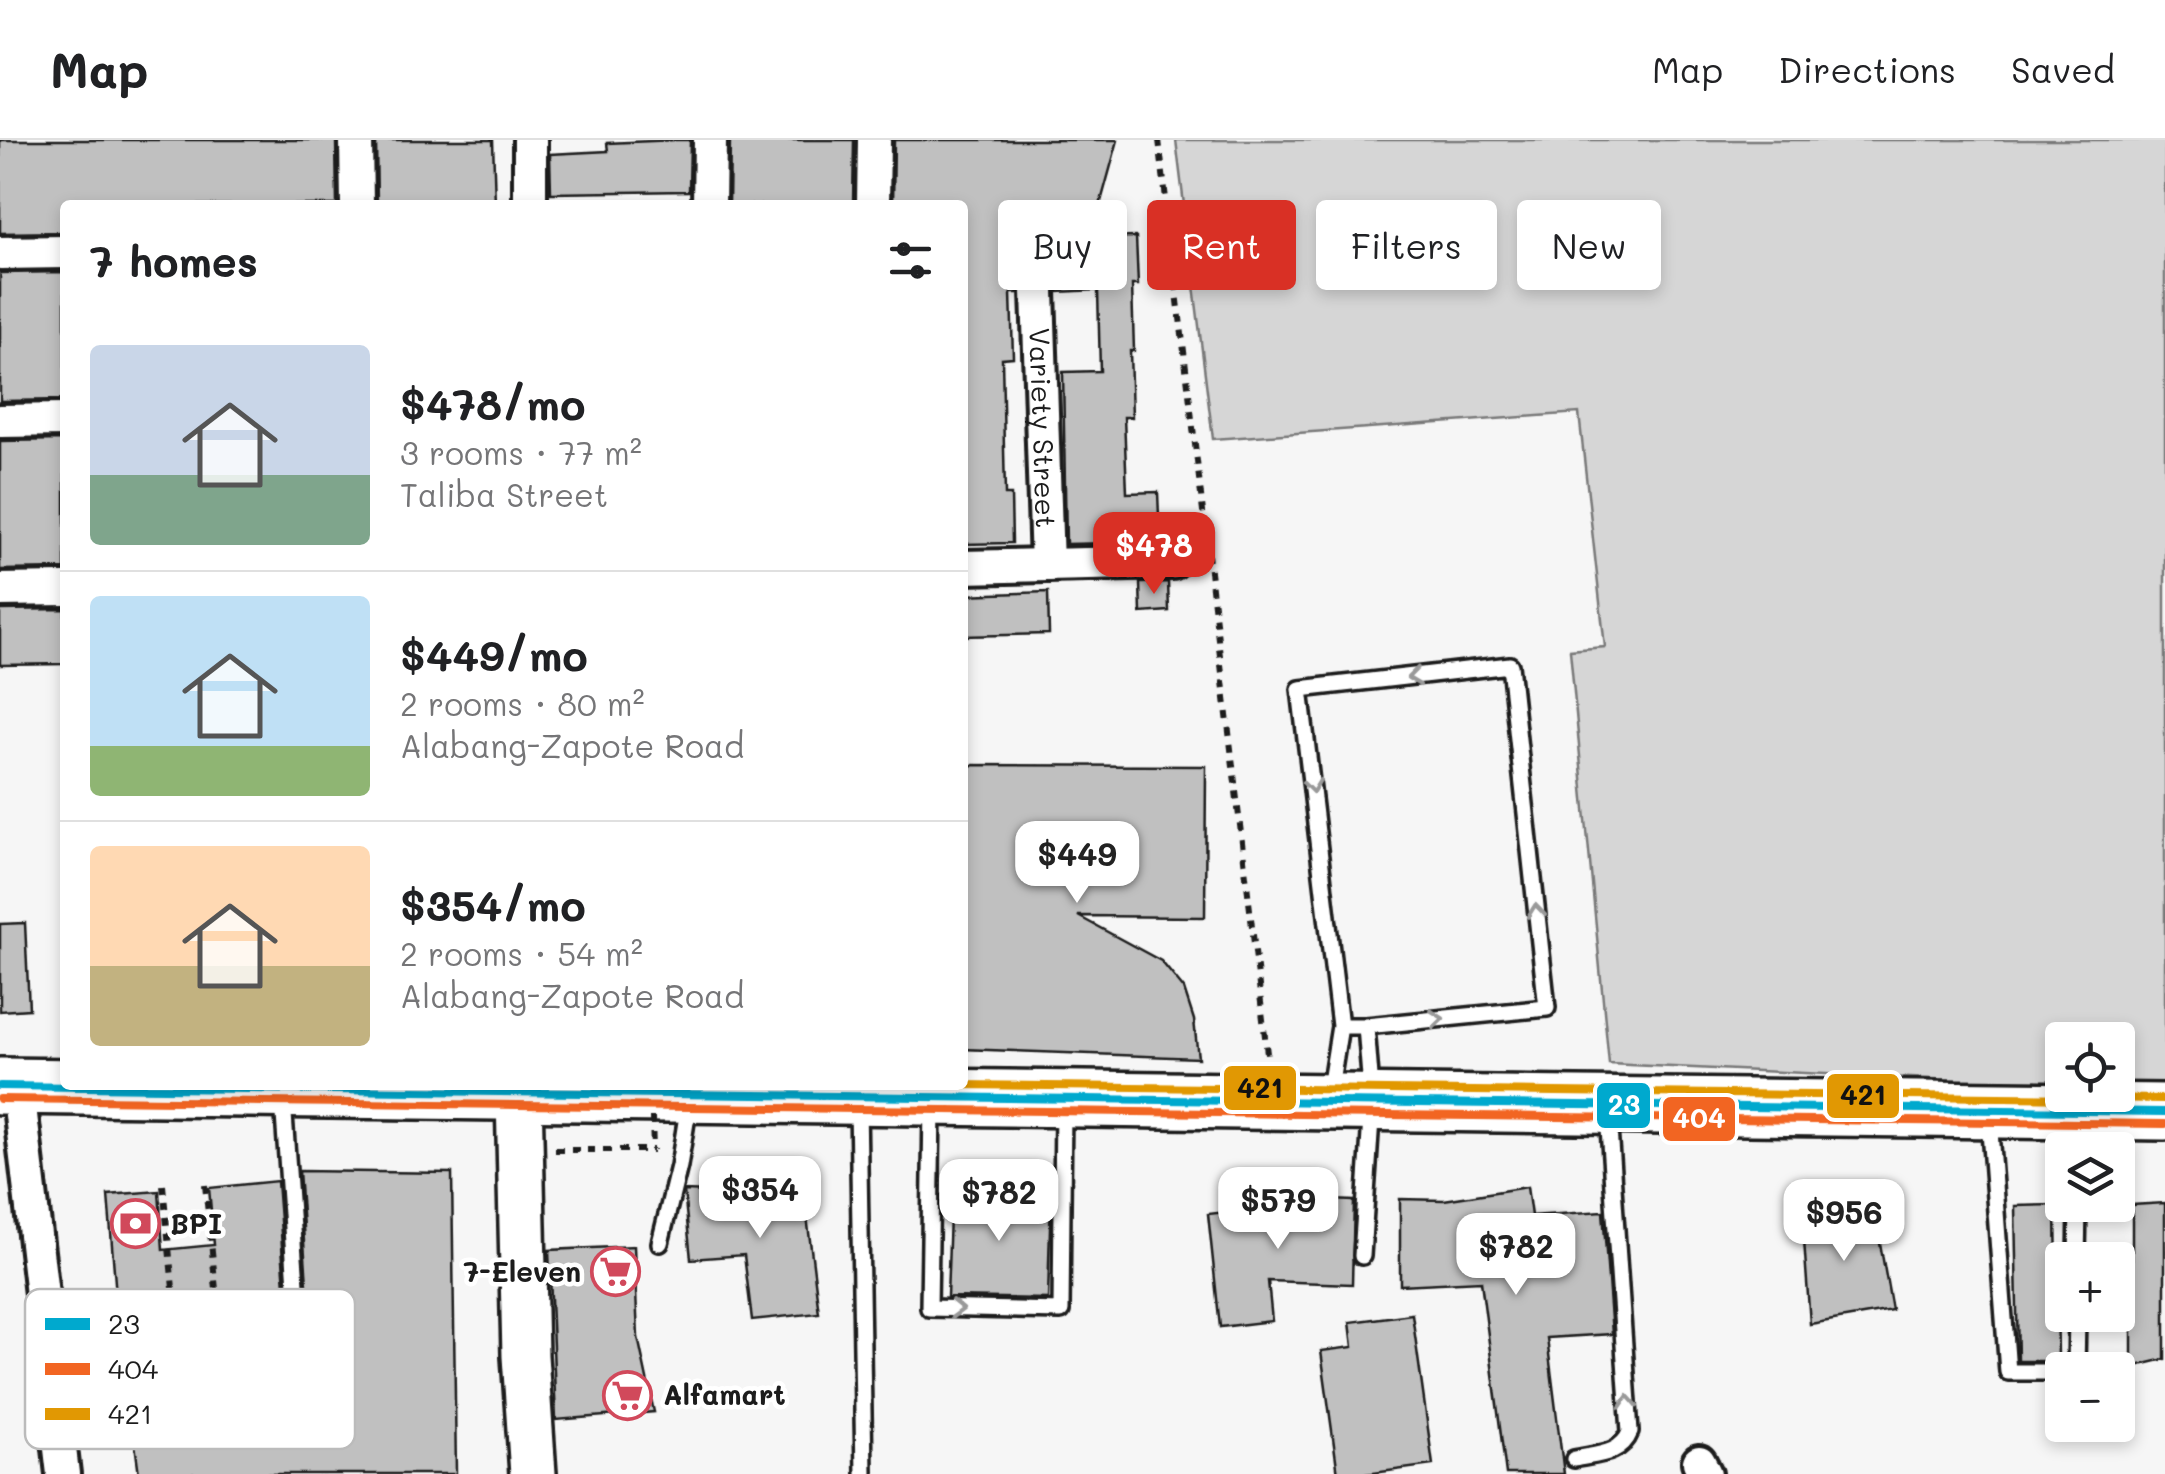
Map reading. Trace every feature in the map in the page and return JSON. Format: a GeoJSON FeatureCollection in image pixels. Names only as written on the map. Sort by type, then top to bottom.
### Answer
{"type":"FeatureCollection","features":[{"type":"Feature","properties":{"kind":"highway"},"geometry":{"type":"LineString","coordinates":[[11,1086],[60,1086]]}},
{"type":"Feature","properties":{"kind":"highway"},"geometry":{"type":"LineString","coordinates":[[671,1090],[858,1091],[932,1098],[1064,1101],[1988,1109],[2078,1130],[2165,1112]]}},
{"type":"Feature","properties":{"kind":"street"},"geometry":{"type":"LineString","coordinates":[[356,140],[357,200]]}},
{"type":"Feature","properties":{"kind":"street"},"geometry":{"type":"LineString","coordinates":[[530,140],[530,200]]}},
{"type":"Feature","properties":{"kind":"street"},"geometry":{"type":"LineString","coordinates":[[709,200],[710,140]]}},
{"type":"Feature","properties":{"kind":"street"},"geometry":{"type":"LineString","coordinates":[[874,140],[874,200]]}},
{"type":"Feature","properties":{"kind":"street"},"geometry":{"type":"LineString","coordinates":[[0,253],[60,252]]}},
{"type":"Feature","properties":{"kind":"street","name":"Variety Street"},"geometry":{"type":"LineString","coordinates":[[1038,290],[1047,565]]}},
{"type":"Feature","properties":{"kind":"street"},"geometry":{"type":"LineString","coordinates":[[0,421],[60,420]]}},
{"type":"Feature","properties":{"kind":"street"},"geometry":{"type":"LineString","coordinates":[[968,567],[1172,562]]}},
{"type":"Feature","properties":{"kind":"street"},"geometry":{"type":"LineString","coordinates":[[0,590],[60,589]]}},
{"type":"Feature","properties":{"kind":"street"},"geometry":{"type":"LineString","coordinates":[[11,1086],[21,1115],[41,1289]]}},
{"type":"Feature","properties":{"kind":"street"},"geometry":{"type":"LineString","coordinates":[[520,1090],[525,1356],[533,1474]]}},
{"type":"Feature","properties":{"kind":"street"},"geometry":{"type":"LineString","coordinates":[[60,1449],[63,1474]]}},
{"type":"Feature","properties":{"kind":"lane"},"geometry":{"type":"LineString","coordinates":[[1340,1026],[1547,1008],[1510,665],[1300,689],[1340,1026],[1350,1104],[1362,1256]]}},
{"type":"Feature","properties":{"kind":"lane"},"geometry":{"type":"LineString","coordinates":[[1350,1104],[1366,1026]]}},
{"type":"Feature","properties":{"kind":"lane"},"geometry":{"type":"LineString","coordinates":[[282,1090],[296,1285]]}},
{"type":"Feature","properties":{"kind":"lane"},"geometry":{"type":"LineString","coordinates":[[660,1243],[679,1166],[671,1090]]}},
{"type":"Feature","properties":{"kind":"lane"},"geometry":{"type":"LineString","coordinates":[[858,1091],[864,1474]]}},
{"type":"Feature","properties":{"kind":"lane"},"geometry":{"type":"LineString","coordinates":[[932,1098],[930,1308],[1060,1311],[1064,1101]]}},
{"type":"Feature","properties":{"kind":"lane"},"geometry":{"type":"LineString","coordinates":[[1574,1459],[1615,1451],[1630,1432],[1607,1104]]}},
{"type":"Feature","properties":{"kind":"lane"},"geometry":{"type":"LineString","coordinates":[[1988,1109],[2008,1372],[2045,1372]]}},
{"type":"Feature","properties":{"kind":"path"},"geometry":{"type":"LineString","coordinates":[[1159,140],[1270,1103]]}},
{"type":"Feature","properties":{"kind":"path"},"geometry":{"type":"LineString","coordinates":[[585,1150],[653,1150],[671,1090]]}},
{"type":"Feature","properties":{"kind":"path"},"geometry":{"type":"LineString","coordinates":[[163,1185],[173,1289]]}},
{"type":"Feature","properties":{"kind":"path"},"geometry":{"type":"LineString","coordinates":[[205,1185],[216,1289]]}},
{"type":"Feature","properties":{"kind":"shaded area"},"geometry":{"type":"Polygon","coordinates":[[[1176,140],[2165,140],[2165,1084],[2135,1084],[2135,1022],[2045,1022],[2045,1084],[1609,1064],[1570,650],[1605,647],[1579,413],[1213,439],[1195,290],[1296,290],[1296,200],[1183,200],[1176,140]]]}},
{"type":"Feature","properties":{"kind":"building"},"geometry":{"type":"Polygon","coordinates":[[[0,140],[336,140],[337,200],[60,200],[60,232],[0,233],[0,140]]]}},
{"type":"Feature","properties":{"kind":"building"},"geometry":{"type":"Polygon","coordinates":[[[376,140],[493,140],[495,200],[377,200],[376,140]]]}},
{"type":"Feature","properties":{"kind":"building"},"geometry":{"type":"Polygon","coordinates":[[[690,140],[689,191],[551,193],[550,154],[608,151],[607,143],[690,140]]]}},
{"type":"Feature","properties":{"kind":"building"},"geometry":{"type":"Polygon","coordinates":[[[730,140],[854,140],[853,200],[729,200],[730,140]]]}},
{"type":"Feature","properties":{"kind":"building"},"geometry":{"type":"Polygon","coordinates":[[[894,140],[1118,140],[1101,200],[998,200],[998,290],[1018,290],[1011,293],[1013,357],[1002,358],[1005,495],[1011,495],[1012,543],[968,544],[968,200],[893,200],[894,140]]]}},
{"type":"Feature","properties":{"kind":"building"},"geometry":{"type":"Polygon","coordinates":[[[1127,237],[1136,237],[1138,285],[1132,285],[1134,351],[1130,351],[1132,417],[1124,417],[1127,493],[1158,492],[1160,542],[1066,544],[1063,372],[1100,371],[1098,290],[1127,290],[1127,237]]]}},
{"type":"Feature","properties":{"kind":"building"},"geometry":{"type":"Polygon","coordinates":[[[60,272],[60,400],[0,401],[0,273],[60,272]]]}},
{"type":"Feature","properties":{"kind":"building"},"geometry":{"type":"Polygon","coordinates":[[[60,440],[60,569],[0,570],[0,441],[60,440]]]}},
{"type":"Feature","properties":{"kind":"building"},"geometry":{"type":"Polygon","coordinates":[[[1168,582],[1169,611],[1141,613],[1140,583],[1168,582]]]}},
{"type":"Feature","properties":{"kind":"building"},"geometry":{"type":"Polygon","coordinates":[[[1048,592],[1049,634],[968,636],[968,595],[1048,592]]]}},
{"type":"Feature","properties":{"kind":"building"},"geometry":{"type":"Polygon","coordinates":[[[60,609],[60,664],[0,665],[0,610],[60,609]]]}},
{"type":"Feature","properties":{"kind":"building"},"geometry":{"type":"Polygon","coordinates":[[[968,765],[1206,766],[1205,917],[1078,916],[1161,961],[1184,989],[1194,1020],[1198,1058],[968,1049],[968,765]]]}},
{"type":"Feature","properties":{"kind":"building"},"geometry":{"type":"Polygon","coordinates":[[[25,923],[29,1009],[0,1011],[0,924],[25,923]]]}},
{"type":"Feature","properties":{"kind":"building"},"geometry":{"type":"Polygon","coordinates":[[[299,1171],[452,1173],[456,1474],[139,1474],[136,1449],[355,1449],[355,1289],[306,1289],[299,1171]]]}},
{"type":"Feature","properties":{"kind":"building"},"geometry":{"type":"Polygon","coordinates":[[[802,1176],[819,1313],[752,1320],[744,1255],[691,1259],[684,1191],[738,1193],[736,1180],[802,1176]]]}},
{"type":"Feature","properties":{"kind":"building"},"geometry":{"type":"Polygon","coordinates":[[[277,1181],[287,1289],[115,1289],[108,1195],[159,1191],[163,1250],[214,1245],[209,1188],[277,1181]]]}},
{"type":"Feature","properties":{"kind":"building"},"geometry":{"type":"Polygon","coordinates":[[[1527,1187],[1531,1216],[1603,1211],[1612,1334],[1547,1338],[1564,1474],[1506,1474],[1481,1281],[1400,1285],[1400,1199],[1444,1200],[1527,1187]]]}},
{"type":"Feature","properties":{"kind":"building"},"geometry":{"type":"Polygon","coordinates":[[[951,1188],[1051,1191],[1048,1299],[947,1297],[951,1188]]]}},
{"type":"Feature","properties":{"kind":"building"},"geometry":{"type":"Polygon","coordinates":[[[1258,1197],[1354,1201],[1352,1284],[1268,1281],[1272,1321],[1220,1327],[1208,1214],[1261,1208],[1258,1197]]]}},
{"type":"Feature","properties":{"kind":"building"},"geometry":{"type":"Polygon","coordinates":[[[2165,1203],[2165,1359],[2135,1366],[2132,1222],[2135,1205],[2165,1203]]]}},
{"type":"Feature","properties":{"kind":"building"},"geometry":{"type":"Polygon","coordinates":[[[1873,1204],[1892,1310],[1810,1324],[1802,1212],[1844,1205],[1847,1210],[1873,1204]]]}},
{"type":"Feature","properties":{"kind":"building"},"geometry":{"type":"Polygon","coordinates":[[[2045,1205],[2045,1222],[2056,1222],[2056,1242],[2045,1242],[2045,1332],[2058,1332],[2058,1352],[2045,1352],[2045,1361],[2018,1361],[2015,1206],[2045,1205]]]}},
{"type":"Feature","properties":{"kind":"building"},"geometry":{"type":"Polygon","coordinates":[[[634,1246],[638,1337],[654,1412],[556,1420],[549,1250],[634,1246]]]}},
{"type":"Feature","properties":{"kind":"building"},"geometry":{"type":"Polygon","coordinates":[[[1412,1314],[1433,1465],[1338,1474],[1321,1351],[1353,1347],[1350,1322],[1412,1314]]]}},
{"type":"Feature","properties":{"kind":"transit line","name":"421"},"geometry":{"type":"LineString","coordinates":[[968,1085],[2165,1099]]}},
{"type":"Feature","properties":{"kind":"transit line","name":"23"},"geometry":{"type":"LineString","coordinates":[[0,1086],[60,1087]]}},
{"type":"Feature","properties":{"kind":"transit line","name":"23"},"geometry":{"type":"LineString","coordinates":[[333,1090],[2165,1112]]}},
{"type":"Feature","properties":{"kind":"transit line","name":"404"},"geometry":{"type":"LineString","coordinates":[[0,1099],[2165,1124]]}},
{"type":"Feature","properties":{"kind":"place","name":"BPI"},"geometry":{"type":"Point","coordinates":[135,1224]}},
{"type":"Feature","properties":{"kind":"place","name":"7-Eleven"},"geometry":{"type":"Point","coordinates":[616,1272]}},
{"type":"Feature","properties":{"kind":"place","name":"Alfamart"},"geometry":{"type":"Point","coordinates":[628,1395]}}]}
